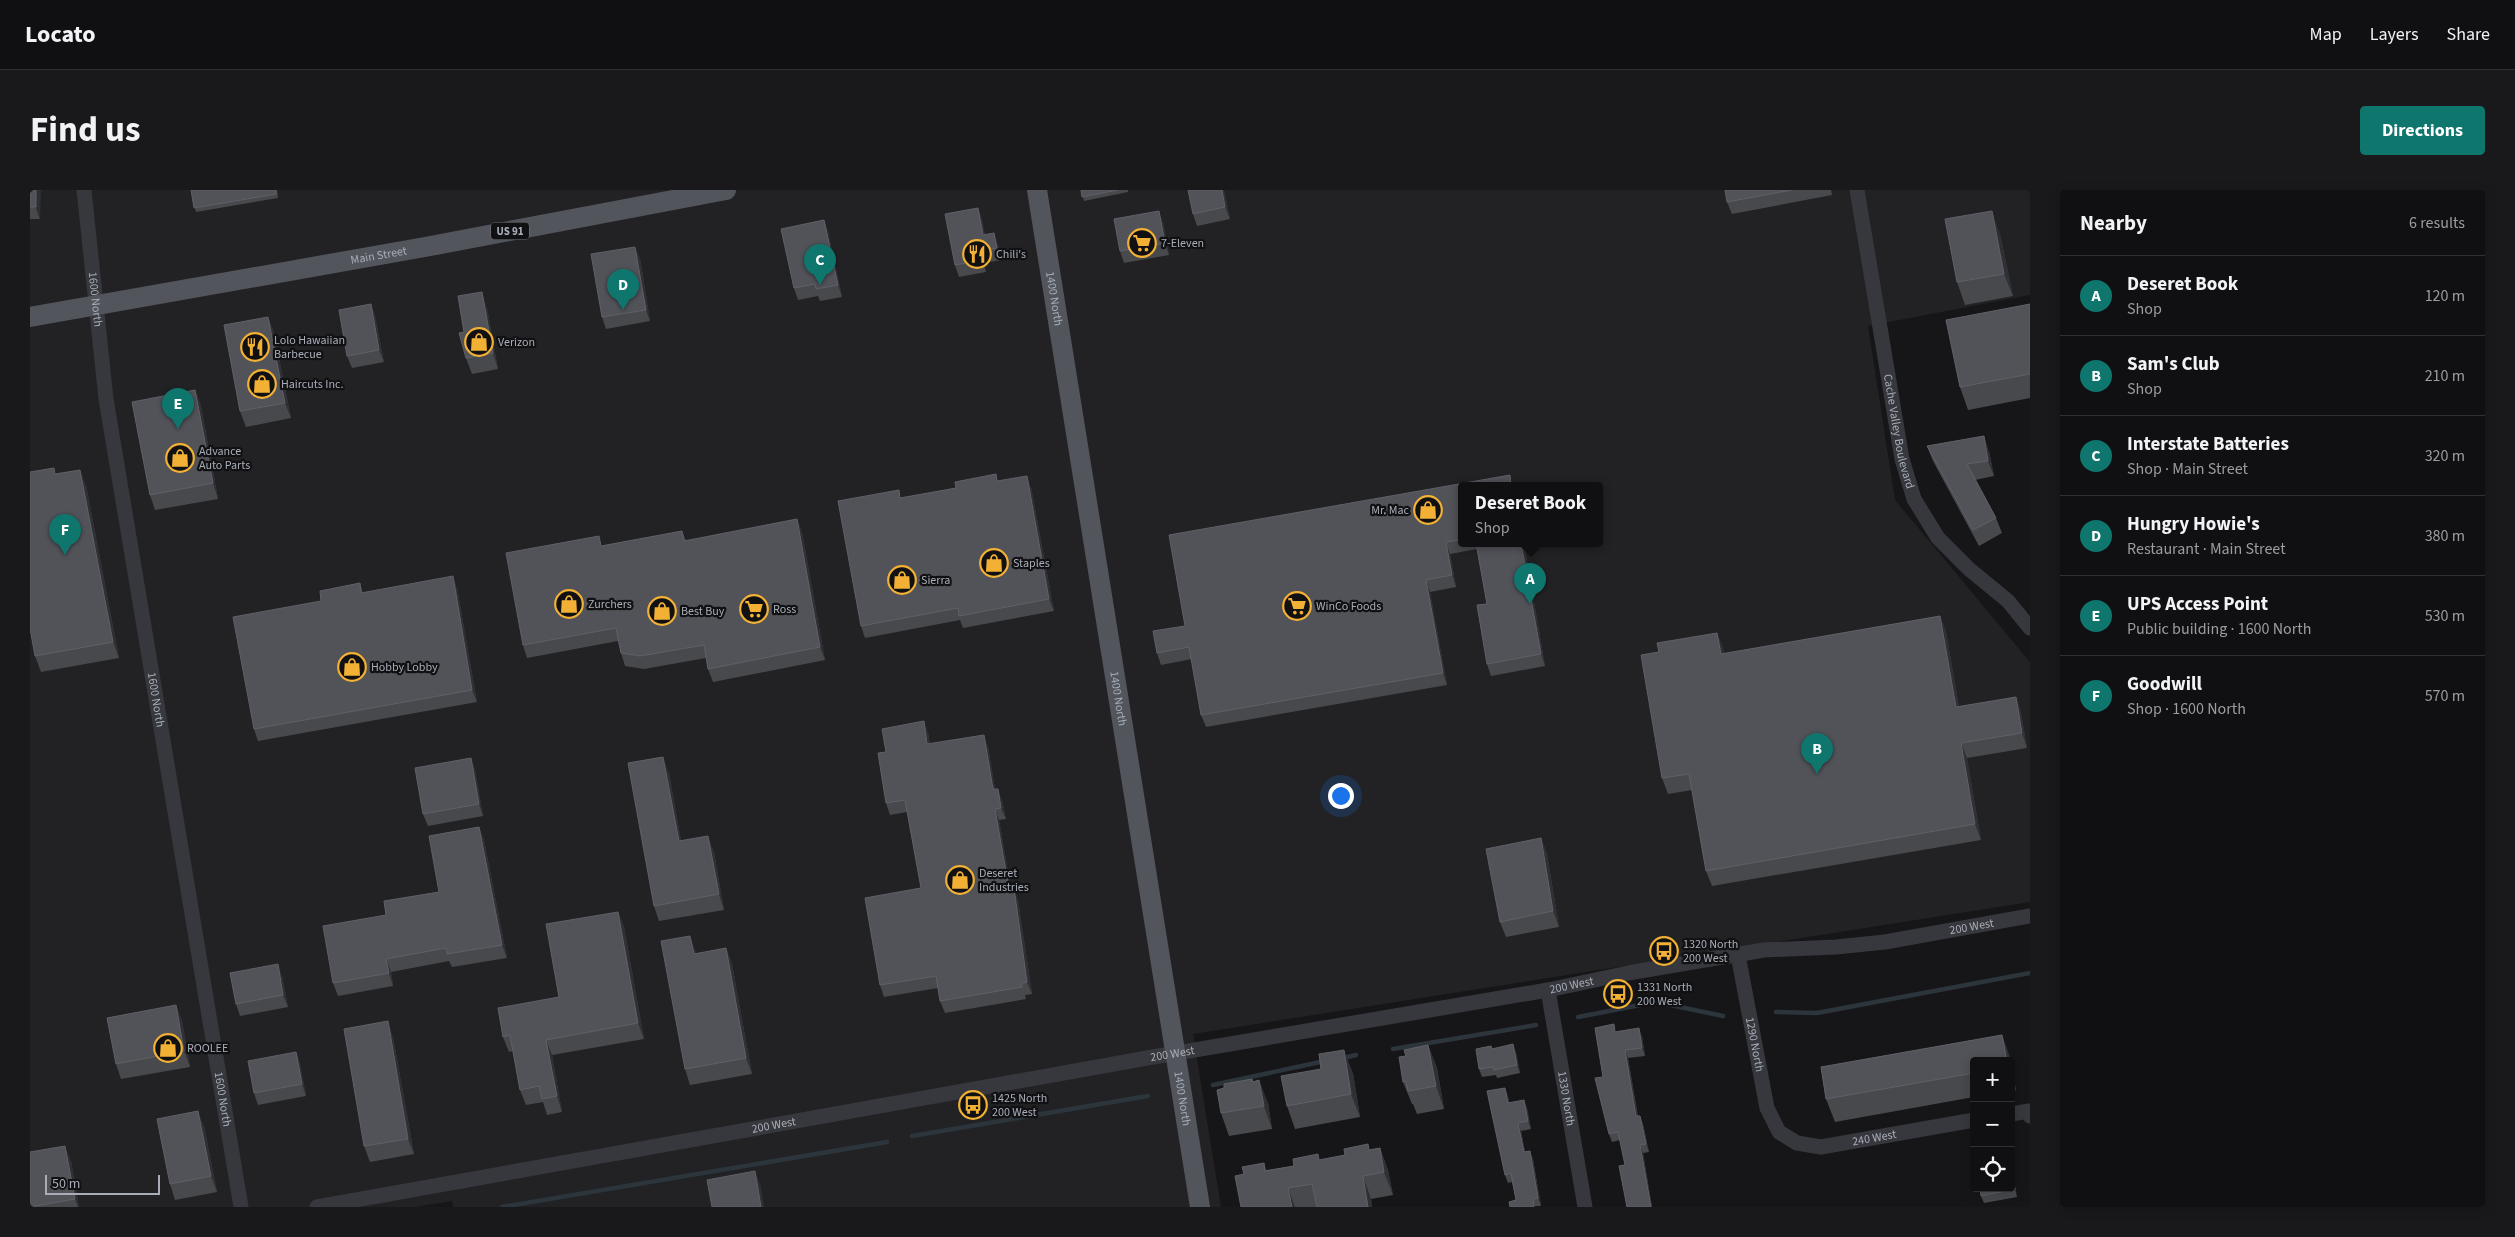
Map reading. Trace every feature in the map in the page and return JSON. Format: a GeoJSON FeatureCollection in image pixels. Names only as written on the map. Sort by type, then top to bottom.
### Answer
{"type":"FeatureCollection","features":[{"type":"Feature","properties":{"kind":"main road","name":"Main Street"},"geometry":{"type":"LineString","coordinates":[[30,316],[425,247],[726,190]]}},
{"type":"Feature","properties":{"kind":"main road","name":"1400 North"},"geometry":{"type":"LineString","coordinates":[[1037,190],[1200,1207]]}},
{"type":"Feature","properties":{"kind":"street","name":"1600 North"},"geometry":{"type":"LineString","coordinates":[[84,190],[106,399],[242,1207]]}},
{"type":"Feature","properties":{"kind":"street","name":"Cache Valley Boulevard"},"geometry":{"type":"LineString","coordinates":[[1857,190],[1902,459],[1914,499],[1938,538],[1969,569],[2008,601],[2030,628]]}},
{"type":"Feature","properties":{"kind":"street","name":"200 West"},"geometry":{"type":"LineString","coordinates":[[317,1207],[1174,1054],[1548,990],[1628,973],[1764,950],[1836,947],[1885,942],[2030,916]]}},
{"type":"Feature","properties":{"kind":"street","name":"1290 North"},"geometry":{"type":"LineString","coordinates":[[1738,955],[1767,1108],[1779,1132]]}},
{"type":"Feature","properties":{"kind":"street","name":"1330 North"},"geometry":{"type":"LineString","coordinates":[[1548,990],[1586,1207]]}},
{"type":"Feature","properties":{"kind":"street"},"geometry":{"type":"LineString","coordinates":[[2015,1114],[2030,1113]]}},
{"type":"Feature","properties":{"kind":"street","name":"240 West"},"geometry":{"type":"LineString","coordinates":[[1779,1132],[1797,1143],[1821,1147],[1970,1121]]}},
{"type":"Feature","properties":{"kind":"shaded area"},"geometry":{"type":"Polygon","coordinates":[[[30,190],[2030,190],[2030,295],[1868,326],[1895,500],[2030,662],[2030,902],[1193,1034],[1221,1207],[453,1207],[452,1201],[415,1207],[30,1207],[30,190]]]}},
{"type":"Feature","properties":{"kind":"building"},"geometry":{"type":"Polygon","coordinates":[[[30,190],[36,190],[36,207],[30,207],[30,190]]]}},
{"type":"Feature","properties":{"kind":"building"},"geometry":{"type":"Polygon","coordinates":[[[191,190],[276,190],[276,194],[194,208],[191,190]]]}},
{"type":"Feature","properties":{"kind":"building"},"geometry":{"type":"Polygon","coordinates":[[[1081,190],[1118,190],[1082,197],[1081,190]]]}},
{"type":"Feature","properties":{"kind":"building"},"geometry":{"type":"Polygon","coordinates":[[[1188,190],[1222,190],[1225,207],[1193,214],[1188,190]]]}},
{"type":"Feature","properties":{"kind":"building"},"geometry":{"type":"Polygon","coordinates":[[[1725,190],[1792,190],[1727,202],[1725,190]]]}},
{"type":"Feature","properties":{"kind":"building","name":"Chili's"},"geometry":{"type":"Polygon","coordinates":[[[978,208],[983,235],[994,233],[997,248],[980,251],[982,260],[955,265],[945,214],[978,208]]]}},
{"type":"Feature","properties":{"kind":"building"},"geometry":{"type":"Polygon","coordinates":[[[1159,211],[1165,243],[1120,251],[1114,219],[1159,211]]]}},
{"type":"Feature","properties":{"kind":"building"},"geometry":{"type":"Polygon","coordinates":[[[1992,211],[2004,274],[1957,282],[1945,219],[1992,211]]]}},
{"type":"Feature","properties":{"kind":"building"},"geometry":{"type":"Polygon","coordinates":[[[824,220],[838,285],[816,289],[815,284],[794,288],[781,229],[824,220]]]}},
{"type":"Feature","properties":{"kind":"building"},"geometry":{"type":"Polygon","coordinates":[[[635,247],[646,310],[602,317],[591,254],[635,247]]]}},
{"type":"Feature","properties":{"kind":"building"},"geometry":{"type":"Polygon","coordinates":[[[482,292],[493,353],[466,358],[459,333],[464,332],[458,296],[482,292]]]}},
{"type":"Feature","properties":{"kind":"building"},"geometry":{"type":"Polygon","coordinates":[[[371,304],[379,350],[347,356],[339,310],[371,304]]]}},
{"type":"Feature","properties":{"kind":"building"},"geometry":{"type":"Polygon","coordinates":[[[2030,304],[2030,374],[1960,387],[1946,320],[2030,304]]]}},
{"type":"Feature","properties":{"kind":"building"},"geometry":{"type":"Polygon","coordinates":[[[268,317],[285,403],[240,411],[224,325],[268,317]]]}},
{"type":"Feature","properties":{"kind":"building"},"geometry":{"type":"Polygon","coordinates":[[[195,390],[213,483],[150,495],[132,402],[195,390]]]}},
{"type":"Feature","properties":{"kind":"building"},"geometry":{"type":"Polygon","coordinates":[[[1984,436],[1988,461],[1967,464],[1996,518],[1973,530],[1927,446],[1984,436]]]}},
{"type":"Feature","properties":{"kind":"building"},"geometry":{"type":"Polygon","coordinates":[[[54,468],[55,474],[80,470],[113,642],[35,656],[30,628],[30,472],[54,468]]]}},
{"type":"Feature","properties":{"kind":"building"},"geometry":{"type":"Polygon","coordinates":[[[996,474],[997,481],[1027,476],[1049,599],[959,616],[958,608],[861,626],[838,501],[899,490],[900,498],[956,488],[955,482],[996,474]]]}},
{"type":"Feature","properties":{"kind":"building"},"geometry":{"type":"Polygon","coordinates":[[[1510,475],[1511,482],[1470,482],[1510,475]]]}},
{"type":"Feature","properties":{"kind":"building"},"geometry":{"type":"Polygon","coordinates":[[[1458,484],[1458,540],[1446,542],[1452,575],[1426,580],[1443,673],[1201,715],[1189,647],[1157,653],[1153,631],[1185,626],[1169,535],[1458,484]]]}},
{"type":"Feature","properties":{"kind":"building"},"geometry":{"type":"Polygon","coordinates":[[[797,519],[820,647],[708,669],[704,645],[640,656],[621,653],[616,628],[523,645],[506,553],[599,536],[601,546],[682,531],[684,541],[797,519]]]}},
{"type":"Feature","properties":{"kind":"building"},"geometry":{"type":"Polygon","coordinates":[[[1477,547],[1522,547],[1541,654],[1487,664],[1477,605],[1487,604],[1477,547]]]}},
{"type":"Feature","properties":{"kind":"building"},"geometry":{"type":"Polygon","coordinates":[[[453,576],[472,690],[254,729],[233,617],[321,601],[320,591],[360,583],[361,593],[453,576]]]}},
{"type":"Feature","properties":{"kind":"building"},"geometry":{"type":"Polygon","coordinates":[[[1940,616],[1956,707],[2016,697],[2022,733],[1961,743],[1975,824],[1706,871],[1689,774],[1662,778],[1641,655],[1659,652],[1657,643],[1717,633],[1721,654],[1940,616]]]}},
{"type":"Feature","properties":{"kind":"building"},"geometry":{"type":"Polygon","coordinates":[[[924,721],[927,744],[984,735],[993,789],[998,789],[1001,808],[995,809],[1009,889],[1014,888],[1027,982],[1021,983],[1022,987],[940,1001],[936,976],[880,985],[865,898],[921,888],[905,800],[886,803],[878,753],[886,752],[882,729],[924,721]]]}},
{"type":"Feature","properties":{"kind":"building"},"geometry":{"type":"Polygon","coordinates":[[[663,757],[679,841],[708,836],[719,894],[654,906],[628,763],[663,757]]]}},
{"type":"Feature","properties":{"kind":"building"},"geometry":{"type":"Polygon","coordinates":[[[471,758],[479,804],[423,814],[415,768],[471,758]]]}},
{"type":"Feature","properties":{"kind":"building"},"geometry":{"type":"Polygon","coordinates":[[[479,827],[502,945],[447,954],[446,948],[386,959],[389,973],[333,983],[323,926],[386,915],[384,901],[439,892],[429,836],[479,827]]]}},
{"type":"Feature","properties":{"kind":"building"},"geometry":{"type":"Polygon","coordinates":[[[1541,838],[1553,911],[1500,922],[1486,849],[1541,838]]]}},
{"type":"Feature","properties":{"kind":"building"},"geometry":{"type":"Polygon","coordinates":[[[618,912],[638,1023],[546,1040],[557,1096],[542,1099],[539,1086],[520,1090],[510,1035],[503,1037],[498,1008],[559,997],[546,924],[618,912]]]}},
{"type":"Feature","properties":{"kind":"building"},"geometry":{"type":"Polygon","coordinates":[[[690,936],[694,954],[726,948],[746,1058],[685,1069],[661,941],[690,936]]]}},
{"type":"Feature","properties":{"kind":"building"},"geometry":{"type":"Polygon","coordinates":[[[278,964],[283,995],[236,1004],[230,973],[278,964]]]}},
{"type":"Feature","properties":{"kind":"building"},"geometry":{"type":"Polygon","coordinates":[[[176,1005],[184,1051],[116,1064],[107,1018],[176,1005]]]}},
{"type":"Feature","properties":{"kind":"building"},"geometry":{"type":"Polygon","coordinates":[[[388,1021],[408,1139],[364,1146],[344,1029],[388,1021]]]}},
{"type":"Feature","properties":{"kind":"building"},"geometry":{"type":"Polygon","coordinates":[[[1614,1024],[1615,1032],[1639,1028],[1642,1048],[1625,1050],[1636,1116],[1640,1116],[1646,1144],[1640,1145],[1651,1207],[1627,1207],[1619,1166],[1625,1165],[1618,1132],[1609,1134],[1595,1078],[1603,1077],[1595,1028],[1614,1024]]]}},
{"type":"Feature","properties":{"kind":"building"},"geometry":{"type":"Polygon","coordinates":[[[2002,1035],[2006,1057],[1970,1057],[1970,1074],[1826,1099],[1821,1067],[2002,1035]]]}},
{"type":"Feature","properties":{"kind":"building"},"geometry":{"type":"Polygon","coordinates":[[[1513,1044],[1517,1065],[1494,1070],[1493,1067],[1479,1069],[1476,1049],[1491,1046],[1492,1049],[1513,1044]]]}},
{"type":"Feature","properties":{"kind":"building"},"geometry":{"type":"Polygon","coordinates":[[[1428,1045],[1436,1086],[1408,1091],[1406,1081],[1403,1082],[1399,1057],[1406,1056],[1404,1050],[1428,1045]]]}},
{"type":"Feature","properties":{"kind":"building"},"geometry":{"type":"Polygon","coordinates":[[[1344,1050],[1351,1094],[1287,1106],[1281,1076],[1321,1069],[1319,1054],[1344,1050]]]}},
{"type":"Feature","properties":{"kind":"building"},"geometry":{"type":"Polygon","coordinates":[[[296,1052],[302,1084],[254,1093],[248,1061],[296,1052]]]}},
{"type":"Feature","properties":{"kind":"building"},"geometry":{"type":"Polygon","coordinates":[[[1252,1079],[1253,1082],[1259,1080],[1264,1106],[1221,1113],[1217,1090],[1224,1088],[1224,1084],[1252,1079]]]}},
{"type":"Feature","properties":{"kind":"building"},"geometry":{"type":"Polygon","coordinates":[[[1505,1088],[1508,1103],[1524,1100],[1528,1121],[1518,1123],[1524,1152],[1530,1151],[1538,1198],[1533,1199],[1534,1207],[1510,1207],[1509,1202],[1516,1200],[1511,1173],[1505,1175],[1487,1091],[1505,1088]]]}},
{"type":"Feature","properties":{"kind":"building"},"geometry":{"type":"Polygon","coordinates":[[[198,1111],[211,1176],[170,1184],[157,1119],[198,1111]]]}},
{"type":"Feature","properties":{"kind":"building"},"geometry":{"type":"Polygon","coordinates":[[[1368,1144],[1369,1150],[1380,1148],[1384,1172],[1363,1176],[1368,1207],[1317,1207],[1312,1184],[1288,1188],[1292,1207],[1241,1207],[1235,1176],[1244,1174],[1242,1167],[1264,1163],[1265,1171],[1294,1166],[1293,1159],[1318,1154],[1319,1160],[1345,1155],[1344,1149],[1368,1144]]]}},
{"type":"Feature","properties":{"kind":"building"},"geometry":{"type":"Polygon","coordinates":[[[65,1146],[75,1199],[30,1207],[30,1152],[65,1146]]]}},
{"type":"Feature","properties":{"kind":"building"},"geometry":{"type":"Polygon","coordinates":[[[755,1171],[761,1207],[712,1207],[707,1180],[755,1171]]]}},
{"type":"Feature","properties":{"kind":"building"},"geometry":{"type":"Polygon","coordinates":[[[1980,1192],[2000,1192],[1981,1196],[1980,1192]]]}},
{"type":"Feature","properties":{"kind":"waterway"},"geometry":{"type":"LineString","coordinates":[[1776,1012],[1817,1013],[2030,973]]}},
{"type":"Feature","properties":{"kind":"waterway"},"geometry":{"type":"LineString","coordinates":[[1578,1017],[1656,1002],[1723,1016]]}},
{"type":"Feature","properties":{"kind":"waterway"},"geometry":{"type":"LineString","coordinates":[[1393,1049],[1536,1025]]}},
{"type":"Feature","properties":{"kind":"waterway"},"geometry":{"type":"LineString","coordinates":[[1343,1058],[1356,1055]]}},
{"type":"Feature","properties":{"kind":"waterway"},"geometry":{"type":"LineString","coordinates":[[1213,1085],[1325,1061]]}},
{"type":"Feature","properties":{"kind":"waterway"},"geometry":{"type":"LineString","coordinates":[[912,1136],[1148,1096]]}},
{"type":"Feature","properties":{"kind":"waterway"},"geometry":{"type":"LineString","coordinates":[[502,1207],[887,1142]]}},
{"type":"Feature","properties":{"kind":"place","name":"7-Eleven"},"geometry":{"type":"Point","coordinates":[1142,243]}},
{"type":"Feature","properties":{"kind":"place","name":"Chili's"},"geometry":{"type":"Point","coordinates":[977,254]}},
{"type":"Feature","properties":{"kind":"place","name":"Interstate Batteries"},"geometry":{"type":"Point","coordinates":[820,285]}},
{"type":"Feature","properties":{"kind":"place","name":"Hungry Howie's"},"geometry":{"type":"Point","coordinates":[623,310]}},
{"type":"Feature","properties":{"kind":"place","name":"Verizon"},"geometry":{"type":"Point","coordinates":[479,342]}},
{"type":"Feature","properties":{"kind":"place","name":"Lolo Hawaiian Barbecue"},"geometry":{"type":"Point","coordinates":[255,347]}},
{"type":"Feature","properties":{"kind":"place","name":"Haircuts Inc."},"geometry":{"type":"Point","coordinates":[262,384]}},
{"type":"Feature","properties":{"kind":"place","name":"UPS Access Point"},"geometry":{"type":"Point","coordinates":[178,429]}},
{"type":"Feature","properties":{"kind":"place","name":"Advance Auto Parts"},"geometry":{"type":"Point","coordinates":[180,458]}},
{"type":"Feature","properties":{"kind":"place","name":"Mr. Mac"},"geometry":{"type":"Point","coordinates":[1428,510]}},
{"type":"Feature","properties":{"kind":"place","name":"Goodwill"},"geometry":{"type":"Point","coordinates":[65,555]}},
{"type":"Feature","properties":{"kind":"place","name":"Staples"},"geometry":{"type":"Point","coordinates":[994,563]}},
{"type":"Feature","properties":{"kind":"place","name":"Sierra"},"geometry":{"type":"Point","coordinates":[902,580]}},
{"type":"Feature","properties":{"kind":"place","name":"Zurchers"},"geometry":{"type":"Point","coordinates":[569,604]}},
{"type":"Feature","properties":{"kind":"place","name":"Deseret Book"},"geometry":{"type":"Point","coordinates":[1530,604]}},
{"type":"Feature","properties":{"kind":"place","name":"WinCo Foods"},"geometry":{"type":"Point","coordinates":[1297,606]}},
{"type":"Feature","properties":{"kind":"place","name":"Ross"},"geometry":{"type":"Point","coordinates":[754,609]}},
{"type":"Feature","properties":{"kind":"place","name":"Best Buy"},"geometry":{"type":"Point","coordinates":[662,611]}},
{"type":"Feature","properties":{"kind":"place","name":"Hobby Lobby"},"geometry":{"type":"Point","coordinates":[352,667]}},
{"type":"Feature","properties":{"kind":"place","name":"Sam's Club"},"geometry":{"type":"Point","coordinates":[1817,774]}},
{"type":"Feature","properties":{"kind":"place","name":"Deseret Industries"},"geometry":{"type":"Point","coordinates":[960,880]}},
{"type":"Feature","properties":{"kind":"place","name":"1320 North 200 West"},"geometry":{"type":"Point","coordinates":[1664,951]}},
{"type":"Feature","properties":{"kind":"place","name":"1331 North 200 West"},"geometry":{"type":"Point","coordinates":[1618,994]}},
{"type":"Feature","properties":{"kind":"place","name":"ROOLEE"},"geometry":{"type":"Point","coordinates":[168,1048]}},
{"type":"Feature","properties":{"kind":"place","name":"1425 North 200 West"},"geometry":{"type":"Point","coordinates":[973,1105]}}]}
